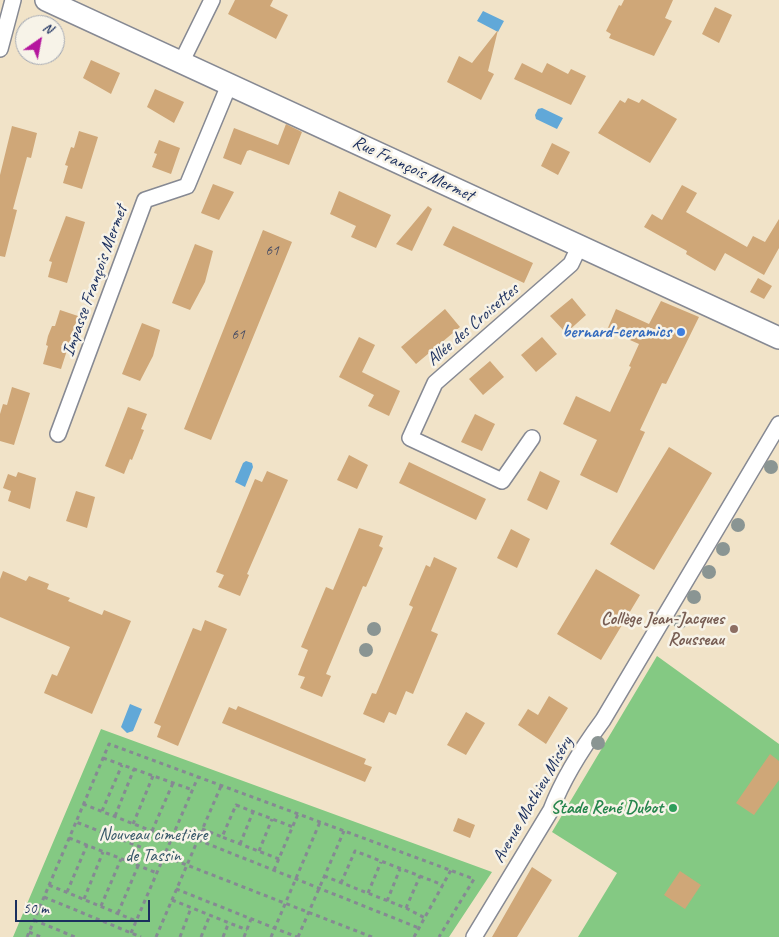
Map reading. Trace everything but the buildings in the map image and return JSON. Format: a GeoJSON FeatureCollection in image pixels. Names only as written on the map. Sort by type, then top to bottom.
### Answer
{"type":"FeatureCollection","features":[{"type":"Feature","properties":{"kind":"main road","name":"Rue François Mermet"},"geometry":{"type":"LineString","coordinates":[[46,0],[779,338]]}},
{"type":"Feature","properties":{"kind":"street"},"geometry":{"type":"LineString","coordinates":[[0,49],[13,0]]}},
{"type":"Feature","properties":{"kind":"street"},"geometry":{"type":"LineString","coordinates":[[181,63],[212,0]]}},
{"type":"Feature","properties":{"kind":"street","name":"Impasse François Mermet"},"geometry":{"type":"LineString","coordinates":[[58,434],[144,200],[187,186],[229,85]]}},
{"type":"Feature","properties":{"kind":"street","name":"Allée des Croisettes"},"geometry":{"type":"LineString","coordinates":[[532,438],[502,481],[410,438],[435,383],[571,264],[579,247]]}},
{"type":"Feature","properties":{"kind":"street","name":"Avenue Mathieu Miséry"},"geometry":{"type":"LineString","coordinates":[[474,937],[551,810],[558,792],[590,737],[603,720],[779,424]]}},
{"type":"Feature","properties":{"kind":"path"},"geometry":{"type":"LineString","coordinates":[[27,937],[108,744],[474,879],[439,937]]}},
{"type":"Feature","properties":{"kind":"path"},"geometry":{"type":"LineString","coordinates":[[103,758],[193,790]]}},
{"type":"Feature","properties":{"kind":"path"},"geometry":{"type":"LineString","coordinates":[[102,812],[122,765]]}},
{"type":"Feature","properties":{"kind":"path"},"geometry":{"type":"LineString","coordinates":[[115,816],[134,769]]}},
{"type":"Feature","properties":{"kind":"path"},"geometry":{"type":"LineString","coordinates":[[133,824],[153,776]]}},
{"type":"Feature","properties":{"kind":"path"},"geometry":{"type":"LineString","coordinates":[[131,933],[198,777]]}},
{"type":"Feature","properties":{"kind":"path"},"geometry":{"type":"LineString","coordinates":[[152,831],[172,783]]}},
{"type":"Feature","properties":{"kind":"path"},"geometry":{"type":"LineString","coordinates":[[156,937],[221,786]]}},
{"type":"Feature","properties":{"kind":"path"},"geometry":{"type":"LineString","coordinates":[[83,804],[172,839]]}},
{"type":"Feature","properties":{"kind":"path"},"geometry":{"type":"LineString","coordinates":[[222,837],[236,805],[293,827]]}},
{"type":"Feature","properties":{"kind":"path"},"geometry":{"type":"LineString","coordinates":[[240,844],[253,812]]}},
{"type":"Feature","properties":{"kind":"path"},"geometry":{"type":"LineString","coordinates":[[274,870],[298,814]]}},
{"type":"Feature","properties":{"kind":"path"},"geometry":{"type":"LineString","coordinates":[[259,851],[272,819]]}},
{"type":"Feature","properties":{"kind":"path"},"geometry":{"type":"LineString","coordinates":[[76,822],[372,937]]}},
{"type":"Feature","properties":{"kind":"path"},"geometry":{"type":"LineString","coordinates":[[271,937],[320,822]]}},
{"type":"Feature","properties":{"kind":"path"},"geometry":{"type":"LineString","coordinates":[[202,829],[279,859]]}},
{"type":"Feature","properties":{"kind":"path"},"geometry":{"type":"LineString","coordinates":[[176,890],[298,937],[344,831]]}},
{"type":"Feature","properties":{"kind":"path"},"geometry":{"type":"LineString","coordinates":[[69,838],[157,873]]}},
{"type":"Feature","properties":{"kind":"path"},"geometry":{"type":"LineString","coordinates":[[198,840],[419,928]]}},
{"type":"Feature","properties":{"kind":"path"},"geometry":{"type":"LineString","coordinates":[[67,892],[87,845]]}},
{"type":"Feature","properties":{"kind":"path"},"geometry":{"type":"LineString","coordinates":[[341,883],[355,851],[443,885]]}},
{"type":"Feature","properties":{"kind":"path"},"geometry":{"type":"LineString","coordinates":[[84,899],[104,852]]}},
{"type":"Feature","properties":{"kind":"path"},"geometry":{"type":"LineString","coordinates":[[101,906],[122,859]]}},
{"type":"Feature","properties":{"kind":"path"},"geometry":{"type":"LineString","coordinates":[[368,893],[381,862]]}},
{"type":"Feature","properties":{"kind":"path"},"geometry":{"type":"LineString","coordinates":[[118,913],[138,866]]}},
{"type":"Feature","properties":{"kind":"path"},"geometry":{"type":"LineString","coordinates":[[387,901],[400,869]]}},
{"type":"Feature","properties":{"kind":"path"},"geometry":{"type":"LineString","coordinates":[[414,937],[451,870]]}},
{"type":"Feature","properties":{"kind":"path"},"geometry":{"type":"LineString","coordinates":[[324,876],[406,908],[425,918]]}},
{"type":"Feature","properties":{"kind":"path"},"geometry":{"type":"LineString","coordinates":[[406,908],[420,876]]}},
{"type":"Feature","properties":{"kind":"path"},"geometry":{"type":"LineString","coordinates":[[49,884],[136,921]]}},
{"type":"Feature","properties":{"kind":"path"},"geometry":{"type":"LineString","coordinates":[[44,897],[141,937]]}},
{"type":"Feature","properties":{"kind":"path"},"geometry":{"type":"LineString","coordinates":[[172,900],[247,930]]}},
{"type":"Feature","properties":{"kind":"path"},"geometry":{"type":"LineString","coordinates":[[180,937],[192,908]]}},
{"type":"Feature","properties":{"kind":"path"},"geometry":{"type":"LineString","coordinates":[[201,937],[210,915]]}},
{"type":"Feature","properties":{"kind":"path"},"geometry":{"type":"LineString","coordinates":[[244,937],[252,919]]}},
{"type":"Feature","properties":{"kind":"path"},"geometry":{"type":"LineString","coordinates":[[34,920],[75,937]]}},
{"type":"Feature","properties":{"kind":"path"},"geometry":{"type":"LineString","coordinates":[[223,937],[229,922]]}},
{"type":"Feature","properties":{"kind":"path"},"geometry":{"type":"LineString","coordinates":[[29,932],[40,937]]}},
{"type":"Feature","properties":{"kind":"green space","name":"Stade René Dubot"},"geometry":{"type":"Polygon","coordinates":[[[657,656],[779,744],[779,937],[578,937],[617,873],[552,832],[657,656]]]}},
{"type":"Feature","properties":{"kind":"green space","name":"Nouveau cimetière de Tassin"},"geometry":{"type":"Polygon","coordinates":[[[101,729],[492,872],[449,937],[13,937],[101,729]]]}},
{"type":"Feature","properties":{"kind":"water"},"geometry":{"type":"Polygon","coordinates":[[[483,11],[504,21],[498,32],[477,21],[483,11]]]}},
{"type":"Feature","properties":{"kind":"water"},"geometry":{"type":"Polygon","coordinates":[[[542,108],[563,118],[557,129],[536,119],[535,115],[538,109],[542,108]]]}},
{"type":"Feature","properties":{"kind":"water"},"geometry":{"type":"Polygon","coordinates":[[[246,461],[252,463],[253,467],[245,487],[235,482],[243,463],[246,461]]]}},
{"type":"Feature","properties":{"kind":"water"},"geometry":{"type":"Polygon","coordinates":[[[130,704],[142,709],[133,731],[127,733],[121,727],[130,704]]]}},
{"type":"Feature","properties":{"kind":"place","name":"bernard-ceramics"},"geometry":{"type":"Point","coordinates":[681,332]}},
{"type":"Feature","properties":{"kind":"place","name":"Collège Jean-Jacques Rousseau"},"geometry":{"type":"Point","coordinates":[734,629]}},
{"type":"Feature","properties":{"kind":"place","name":"Stade René Dubot"},"geometry":{"type":"Point","coordinates":[673,808]}}]}
